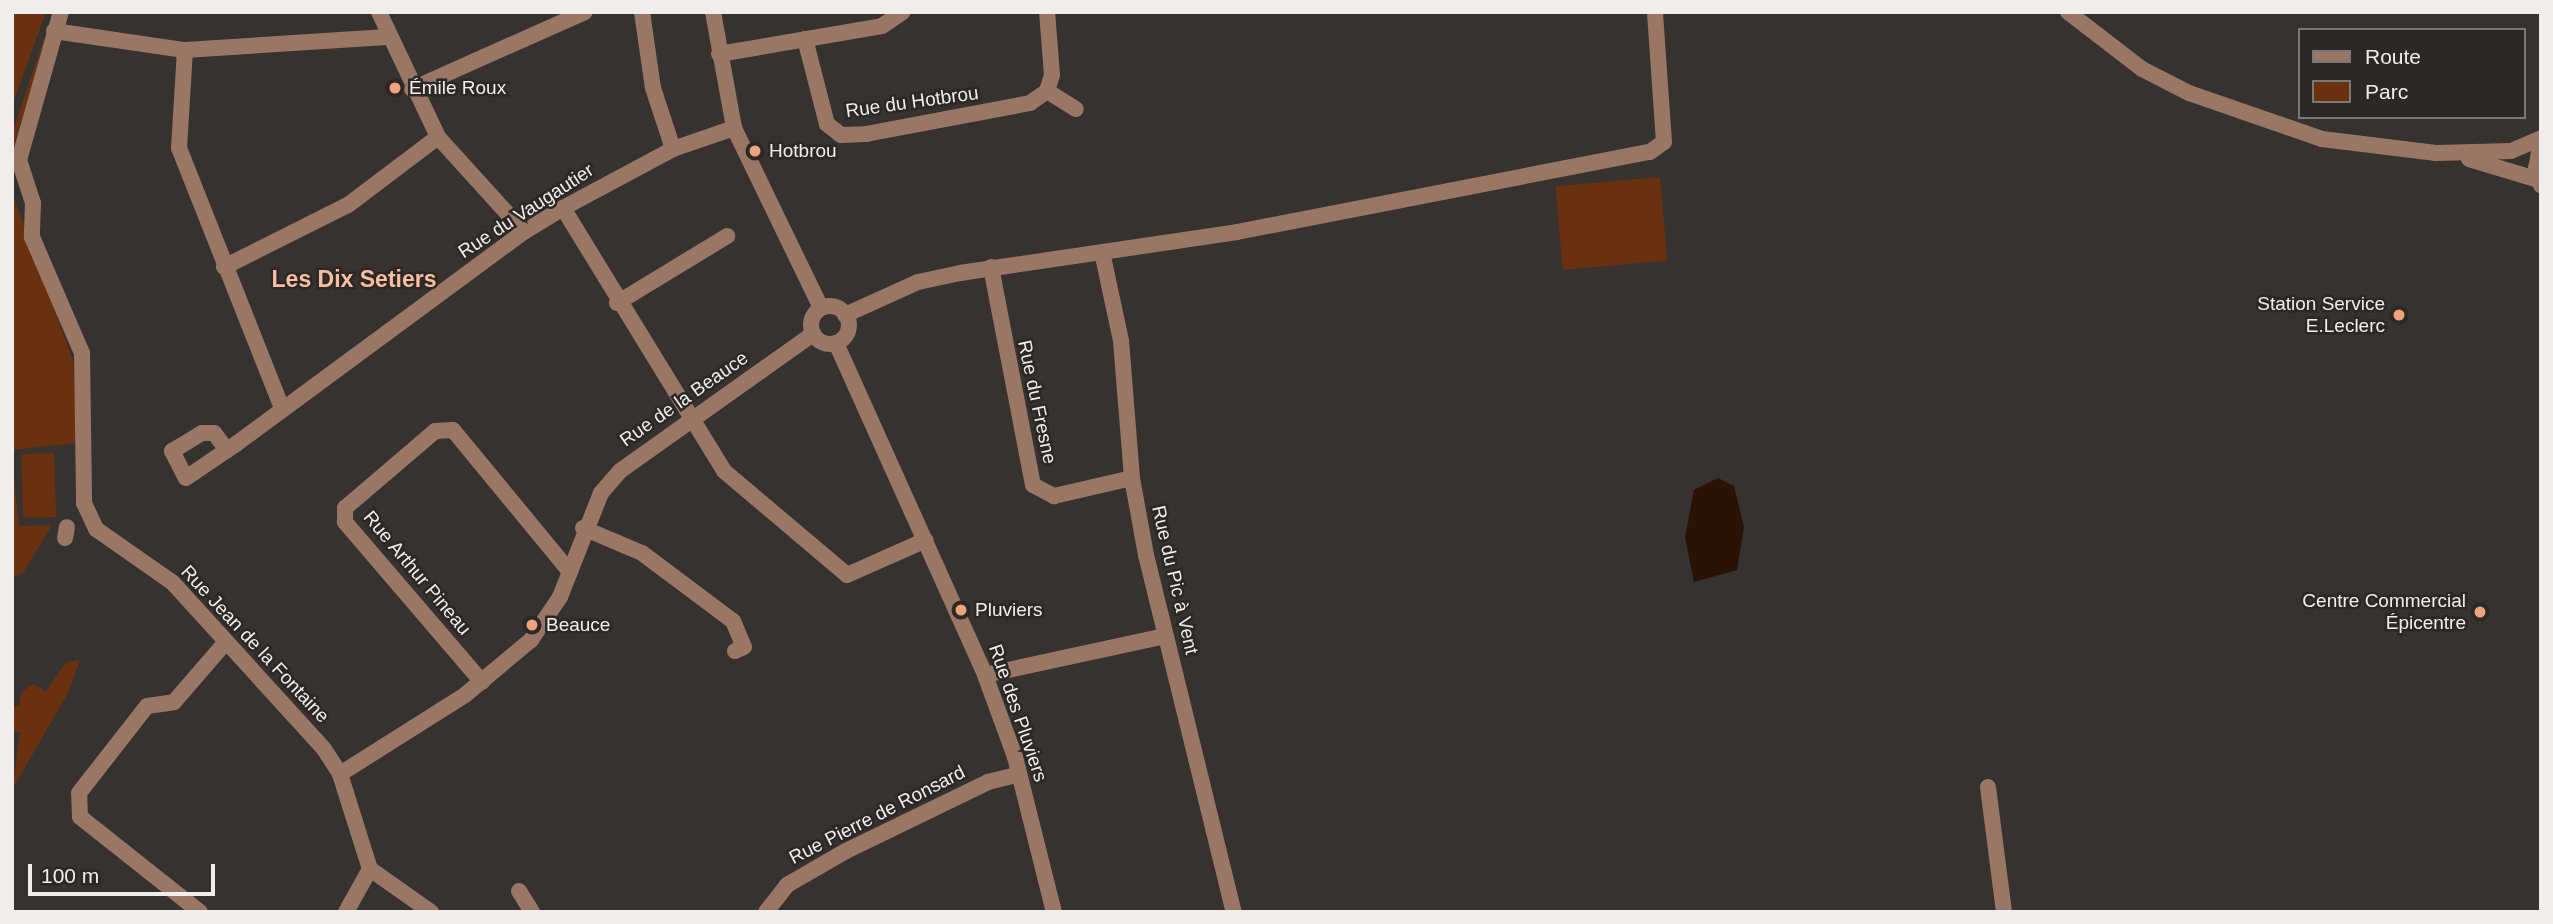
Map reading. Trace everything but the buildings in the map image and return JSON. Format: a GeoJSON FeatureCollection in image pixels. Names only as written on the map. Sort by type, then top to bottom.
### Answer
{"type":"FeatureCollection","features":[{"type":"Feature","properties":{"kind":"street"},"geometry":{"type":"LineString","coordinates":[[16,160],[61,12]]}},
{"type":"Feature","properties":{"kind":"street"},"geometry":{"type":"LineString","coordinates":[[379,12],[387,37],[438,137],[524,232]]}},
{"type":"Feature","properties":{"kind":"street"},"geometry":{"type":"LineString","coordinates":[[412,89],[585,12]]}},
{"type":"Feature","properties":{"kind":"street"},"geometry":{"type":"LineString","coordinates":[[642,12],[653,88],[673,149]]}},
{"type":"Feature","properties":{"kind":"street"},"geometry":{"type":"LineString","coordinates":[[713,12],[734,128],[821,308],[845,315],[918,282],[991,267],[1173,242],[1650,152],[1664,142],[1655,12]]}},
{"type":"Feature","properties":{"kind":"street"},"geometry":{"type":"LineString","coordinates":[[719,54],[882,26],[903,12]]}},
{"type":"Feature","properties":{"kind":"street"},"geometry":{"type":"LineString","coordinates":[[1047,12],[1052,75],[1047,91],[1076,109]]}},
{"type":"Feature","properties":{"kind":"street"},"geometry":{"type":"LineString","coordinates":[[2067,12],[2142,69],[2237,113],[2322,139],[2436,153],[2540,182],[2541,140],[2511,150],[2436,153]]}},
{"type":"Feature","properties":{"kind":"street"},"geometry":{"type":"LineString","coordinates":[[54,32],[185,50],[387,37]]}},
{"type":"Feature","properties":{"kind":"street","name":"Rue du Hotbrou"},"geometry":{"type":"LineString","coordinates":[[805,39],[815,95],[827,124],[841,135],[1015,107],[1047,91]]}},
{"type":"Feature","properties":{"kind":"street"},"geometry":{"type":"LineString","coordinates":[[185,50],[179,148],[282,408]]}},
{"type":"Feature","properties":{"kind":"street","name":"Rue du Vaugautier"},"geometry":{"type":"LineString","coordinates":[[227,450],[214,433],[183,442],[172,451],[186,478],[227,450],[524,232],[673,149],[734,128]]}},
{"type":"Feature","properties":{"kind":"street"},"geometry":{"type":"LineString","coordinates":[[224,267],[348,205],[438,137]]}},
{"type":"Feature","properties":{"kind":"street","name":"Rue Jean de la Fontaine"},"geometry":{"type":"LineString","coordinates":[[16,160],[33,203],[32,237],[82,353],[84,503],[96,529],[173,583],[340,774],[370,869]]}},
{"type":"Feature","properties":{"kind":"street"},"geometry":{"type":"LineString","coordinates":[[563,208],[617,303],[724,471],[847,575],[926,540]]}},
{"type":"Feature","properties":{"kind":"street"},"geometry":{"type":"LineString","coordinates":[[617,303],[727,236]]}},
{"type":"Feature","properties":{"kind":"street","name":"Rue du Pic à Vent"},"geometry":{"type":"LineString","coordinates":[[1102,252],[1121,341],[1132,478],[1166,636],[1234,912]]}},
{"type":"Feature","properties":{"kind":"street","name":"Rue du Fresne"},"geometry":{"type":"LineString","coordinates":[[991,267],[1033,485],[1054,496],[1132,478]]}},
{"type":"Feature","properties":{"kind":"street"},"geometry":{"type":"LineString","coordinates":[[821,308],[813,317],[813,334],[836,343],[848,330],[845,315]]}},
{"type":"Feature","properties":{"kind":"street","name":"Rue de la Beauce"},"geometry":{"type":"LineString","coordinates":[[340,774],[482,682],[531,640],[570,572],[583,528],[620,471],[813,334]]}},
{"type":"Feature","properties":{"kind":"street","name":"Rue des Pluviers"},"geometry":{"type":"LineString","coordinates":[[836,343],[985,675],[1019,774],[1054,912]]}},
{"type":"Feature","properties":{"kind":"street","name":"Rue Arthur Pineau"},"geometry":{"type":"LineString","coordinates":[[482,682],[345,522],[345,508],[435,430],[453,430],[570,572]]}},
{"type":"Feature","properties":{"kind":"street"},"geometry":{"type":"LineString","coordinates":[[583,528],[642,553],[733,621],[744,647],[735,651]]}},
{"type":"Feature","properties":{"kind":"street"},"geometry":{"type":"LineString","coordinates":[[985,675],[1166,636]]}},
{"type":"Feature","properties":{"kind":"street"},"geometry":{"type":"LineString","coordinates":[[200,912],[80,817],[79,793],[147,706],[174,702],[225,643]]}},
{"type":"Feature","properties":{"kind":"street","name":"Rue Pierre de Ronsard"},"geometry":{"type":"LineString","coordinates":[[766,912],[787,885],[846,851],[988,782],[1019,774]]}},
{"type":"Feature","properties":{"kind":"street"},"geometry":{"type":"LineString","coordinates":[[1989,787],[2004,912]]}},
{"type":"Feature","properties":{"kind":"street"},"geometry":{"type":"LineString","coordinates":[[346,912],[370,869],[431,912]]}},
{"type":"Feature","properties":{"kind":"street"},"geometry":{"type":"LineString","coordinates":[[519,891],[532,912]]}},
{"type":"Feature","properties":{"kind":"green space"},"geometry":{"type":"Polygon","coordinates":[[[12,12],[46,12],[12,106],[12,12]]]}},
{"type":"Feature","properties":{"kind":"green space"},"geometry":{"type":"Polygon","coordinates":[[[53,12],[55,13],[12,152],[12,133],[53,12]]]}},
{"type":"Feature","properties":{"kind":"green space"},"geometry":{"type":"Polygon","coordinates":[[[1660,177],[1667,261],[1563,270],[1555,186],[1660,177]]]}},
{"type":"Feature","properties":{"kind":"green space"},"geometry":{"type":"Polygon","coordinates":[[[12,192],[73,361],[77,443],[12,450],[12,192]]]}},
{"type":"Feature","properties":{"kind":"green space"},"geometry":{"type":"Polygon","coordinates":[[[54,453],[56,517],[23,518],[21,454],[54,453]]]}},
{"type":"Feature","properties":{"kind":"green space"},"geometry":{"type":"Polygon","coordinates":[[[12,460],[19,526],[52,525],[23,573],[12,577],[12,460]]]}},
{"type":"Feature","properties":{"kind":"green space"},"geometry":{"type":"Polygon","coordinates":[[[80,660],[68,693],[12,790],[20,732],[12,732],[12,706],[19,706],[21,692],[33,684],[46,691],[66,662],[80,660]]]}},
{"type":"Feature","properties":{"kind":"shaded area"},"geometry":{"type":"Polygon","coordinates":[[[1718,478],[1734,486],[1744,527],[1737,570],[1694,582],[1685,537],[1694,490],[1718,478]]]}},
{"type":"Feature","properties":{"kind":"place","name":"Émile Roux"},"geometry":{"type":"Point","coordinates":[395,88]}},
{"type":"Feature","properties":{"kind":"place","name":"Hotbrou"},"geometry":{"type":"Point","coordinates":[755,151]}},
{"type":"Feature","properties":{"kind":"place","name":"Station Service E.Leclerc"},"geometry":{"type":"Point","coordinates":[2399,315]}},
{"type":"Feature","properties":{"kind":"place","name":"Pluviers"},"geometry":{"type":"Point","coordinates":[961,610]}},
{"type":"Feature","properties":{"kind":"place","name":"Centre Commercial Épicentre"},"geometry":{"type":"Point","coordinates":[2480,612]}},
{"type":"Feature","properties":{"kind":"place","name":"Beauce"},"geometry":{"type":"Point","coordinates":[532,625]}},
{"type":"Feature","properties":{"kind":"district","name":"Les Dix Setiers"},"geometry":{"type":"Point","coordinates":[354,279]}}]}
